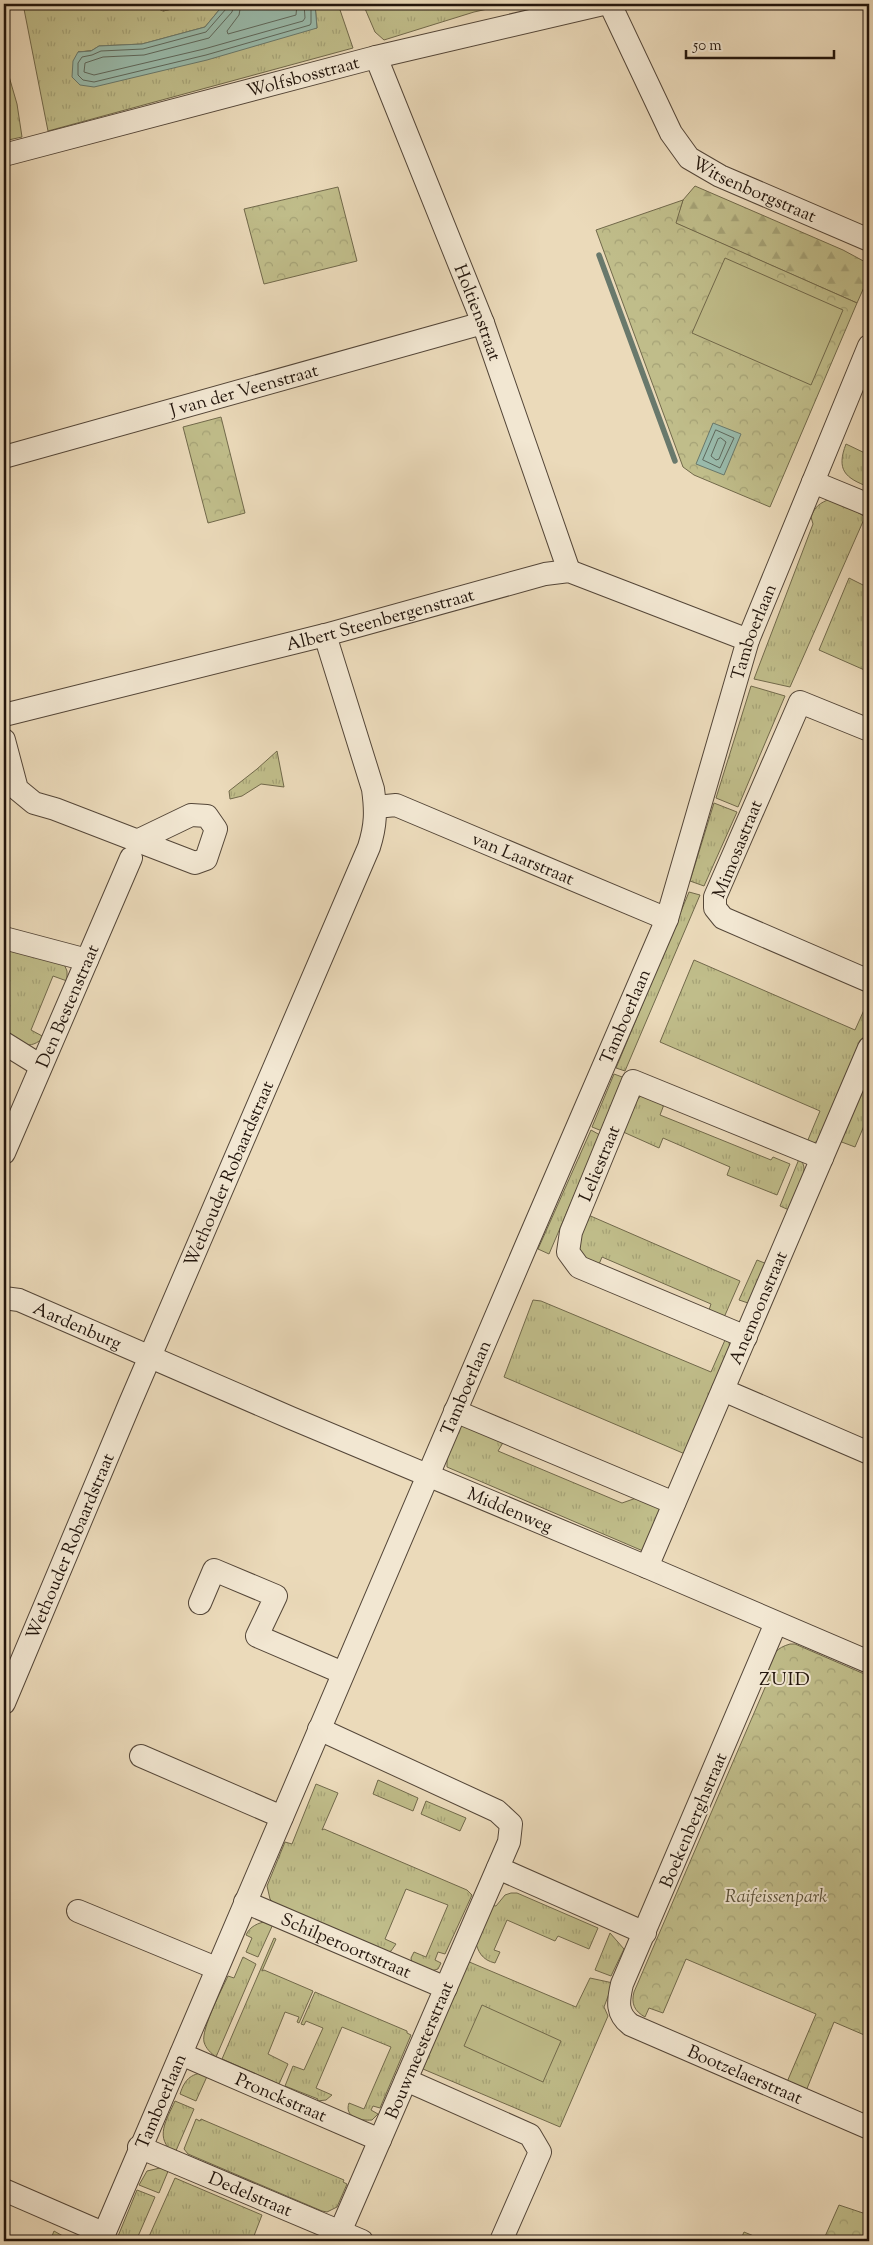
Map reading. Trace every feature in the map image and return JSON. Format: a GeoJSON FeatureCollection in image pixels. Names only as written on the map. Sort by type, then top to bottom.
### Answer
{"type":"FeatureCollection","features":[{"type":"Feature","properties":{"kind":"street","name":"Wolfsbosstraat"},"geometry":{"type":"LineString","coordinates":[[4,155],[376,57],[603,4]]}},
{"type":"Feature","properties":{"kind":"street","name":"Witsenborgstraat"},"geometry":{"type":"LineString","coordinates":[[610,4],[671,133],[689,158],[720,176],[869,240]]}},
{"type":"Feature","properties":{"kind":"street","name":"Holtienstraat"},"geometry":{"type":"LineString","coordinates":[[376,57],[483,323],[569,571]]}},
{"type":"Feature","properties":{"kind":"street","name":"J van der Veenstraat"},"geometry":{"type":"LineString","coordinates":[[4,457],[483,323]]}},
{"type":"Feature","properties":{"kind":"street","name":"Tamboerlaan"},"geometry":{"type":"LineString","coordinates":[[102,2237],[455,1411],[668,919],[748,640],[869,346]]}},
{"type":"Feature","properties":{"kind":"street"},"geometry":{"type":"LineString","coordinates":[[814,482],[869,505]]}},
{"type":"Feature","properties":{"kind":"street","name":"Albert Steenbergenstraat"},"geometry":{"type":"LineString","coordinates":[[4,715],[325,635],[532,577],[569,571]]}},
{"type":"Feature","properties":{"kind":"street"},"geometry":{"type":"LineString","coordinates":[[569,571],[748,640]]}},
{"type":"Feature","properties":{"kind":"street","name":"Wethouder Robaardstraat"},"geometry":{"type":"LineString","coordinates":[[4,1703],[150,1357],[370,847],[376,827],[376,807],[325,635]]}},
{"type":"Feature","properties":{"kind":"street","name":"Mimosastraat"},"geometry":{"type":"LineString","coordinates":[[869,730],[800,702],[715,897],[715,908],[723,918],[869,981]]}},
{"type":"Feature","properties":{"kind":"street","name":"Den Bestenstraat"},"geometry":{"type":"LineString","coordinates":[[4,740],[17,789],[34,804],[55,809],[135,849],[4,1153]]}},
{"type":"Feature","properties":{"kind":"street","name":"van Laarstraat"},"geometry":{"type":"LineString","coordinates":[[376,807],[396,806],[668,919]]}},
{"type":"Feature","properties":{"kind":"street"},"geometry":{"type":"LineString","coordinates":[[4,938],[87,960]]}},
{"type":"Feature","properties":{"kind":"street"},"geometry":{"type":"LineString","coordinates":[[4,1043],[41,1066]]}},
{"type":"Feature","properties":{"kind":"street","name":"Anemoonstraat"},"geometry":{"type":"LineString","coordinates":[[647,1567],[822,1158],[866,1062]]}},
{"type":"Feature","properties":{"kind":"street","name":"Leliestraat"},"geometry":{"type":"LineString","coordinates":[[746,1337],[579,1267],[568,1252],[571,1232],[633,1081],[822,1158]]}},
{"type":"Feature","properties":{"kind":"street","name":"Aardenburg"},"geometry":{"type":"LineString","coordinates":[[4,1298],[19,1300],[150,1357]]}},
{"type":"Feature","properties":{"kind":"street","name":"Middenweg"},"geometry":{"type":"LineString","coordinates":[[150,1357],[869,1662]]}},
{"type":"Feature","properties":{"kind":"street"},"geometry":{"type":"LineString","coordinates":[[723,1390],[869,1453]]}},
{"type":"Feature","properties":{"kind":"street"},"geometry":{"type":"LineString","coordinates":[[455,1411],[674,1503]]}},
{"type":"Feature","properties":{"kind":"street"},"geometry":{"type":"LineString","coordinates":[[200,1603],[214,1570],[276,1596],[257,1636],[343,1673]]}},
{"type":"Feature","properties":{"kind":"street","name":"Boekenberghstraat"},"geometry":{"type":"LineString","coordinates":[[622,2018],[618,2002],[622,1984],[776,1623]]}},
{"type":"Feature","properties":{"kind":"street","name":"Bouwmeesterstraat"},"geometry":{"type":"LineString","coordinates":[[319,1729],[497,1811],[511,1824],[509,1842],[340,2232]]}},
{"type":"Feature","properties":{"kind":"street"},"geometry":{"type":"LineString","coordinates":[[141,1756],[282,1817]]}},
{"type":"Feature","properties":{"kind":"street"},"geometry":{"type":"LineString","coordinates":[[498,1868],[645,1933]]}},
{"type":"Feature","properties":{"kind":"street","name":"Schilperoortstraat"},"geometry":{"type":"LineString","coordinates":[[245,1902],[446,1988]]}},
{"type":"Feature","properties":{"kind":"street"},"geometry":{"type":"LineString","coordinates":[[78,1911],[216,1968]]}},
{"type":"Feature","properties":{"kind":"street","name":"Bootzelaerstraat"},"geometry":{"type":"LineString","coordinates":[[622,2018],[631,2025],[869,2128]]}},
{"type":"Feature","properties":{"kind":"street","name":"Pronckstraat"},"geometry":{"type":"LineString","coordinates":[[181,2054],[380,2140]]}},
{"type":"Feature","properties":{"kind":"street"},"geometry":{"type":"LineString","coordinates":[[406,2080],[530,2135],[540,2152],[502,2241]]}},
{"type":"Feature","properties":{"kind":"street","name":"Dedelstraat"},"geometry":{"type":"LineString","coordinates":[[139,2147],[362,2241]]}},
{"type":"Feature","properties":{"kind":"street"},"geometry":{"type":"LineString","coordinates":[[4,2190],[102,2237]]}},
{"type":"Feature","properties":{"kind":"green space"},"geometry":{"type":"Polygon","coordinates":[[[23,4],[147,4],[163,11],[195,4],[224,4],[205,27],[142,44],[99,46],[92,51],[317,28],[315,4],[338,4],[353,48],[48,131],[23,4]]]}},
{"type":"Feature","properties":{"kind":"green space"},"geometry":{"type":"Polygon","coordinates":[[[167,4],[195,4],[163,11],[167,4]]]}},
{"type":"Feature","properties":{"kind":"green space"},"geometry":{"type":"Polygon","coordinates":[[[363,4],[393,4],[394,6],[412,4],[510,4],[474,12],[384,40],[375,32],[363,4]]]}},
{"type":"Feature","properties":{"kind":"green space"},"geometry":{"type":"Polygon","coordinates":[[[4,59],[17,104],[22,137],[4,141],[4,59]]]}},
{"type":"Feature","properties":{"kind":"green space"},"geometry":{"type":"Polygon","coordinates":[[[695,186],[843,250],[869,264],[869,276],[857,303],[675,223],[683,200],[695,186]]]}},
{"type":"Feature","properties":{"kind":"green space"},"geometry":{"type":"Polygon","coordinates":[[[338,187],[357,261],[264,284],[244,209],[338,187]]]}},
{"type":"Feature","properties":{"kind":"green space"},"geometry":{"type":"Polygon","coordinates":[[[683,200],[676,223],[857,303],[770,507],[694,475],[683,467],[596,230],[683,200]]]}},
{"type":"Feature","properties":{"kind":"green space"},"geometry":{"type":"Polygon","coordinates":[[[725,258],[843,310],[811,385],[692,333],[725,258]]]}},
{"type":"Feature","properties":{"kind":"green space"},"geometry":{"type":"Polygon","coordinates":[[[221,417],[245,513],[208,523],[183,427],[221,417]]]}},
{"type":"Feature","properties":{"kind":"green space"},"geometry":{"type":"Polygon","coordinates":[[[846,444],[869,455],[869,487],[854,480],[845,472],[842,460],[846,444]]]}},
{"type":"Feature","properties":{"kind":"green space"},"geometry":{"type":"Polygon","coordinates":[[[830,499],[836,499],[865,517],[790,687],[754,679],[813,524],[811,517],[818,505],[830,499]]]}},
{"type":"Feature","properties":{"kind":"green space"},"geometry":{"type":"Polygon","coordinates":[[[849,578],[869,588],[869,672],[819,650],[849,578]]]}},
{"type":"Feature","properties":{"kind":"green space"},"geometry":{"type":"Polygon","coordinates":[[[751,686],[785,696],[738,807],[716,798],[751,686]]]}},
{"type":"Feature","properties":{"kind":"green space"},"geometry":{"type":"Polygon","coordinates":[[[277,751],[284,787],[261,784],[242,796],[230,799],[229,791],[277,751]]]}},
{"type":"Feature","properties":{"kind":"green space"},"geometry":{"type":"Polygon","coordinates":[[[714,803],[737,812],[704,886],[690,881],[714,803]]]}},
{"type":"Feature","properties":{"kind":"green space"},"geometry":{"type":"Polygon","coordinates":[[[689,892],[700,895],[625,1071],[616,1068],[689,892]]]}},
{"type":"Feature","properties":{"kind":"green space"},"geometry":{"type":"Polygon","coordinates":[[[4,944],[64,964],[67,971],[67,981],[53,976],[31,1030],[44,1037],[34,1044],[20,1044],[4,1036],[4,944]]]}},
{"type":"Feature","properties":{"kind":"green space"},"geometry":{"type":"Polygon","coordinates":[[[694,960],[855,1030],[864,1010],[869,1012],[869,1025],[818,1141],[805,1147],[820,1111],[660,1042],[694,960]]]}},
{"type":"Feature","properties":{"kind":"green space"},"geometry":{"type":"Polygon","coordinates":[[[614,1074],[625,1078],[602,1131],[592,1127],[614,1074]]]}},
{"type":"Feature","properties":{"kind":"green space"},"geometry":{"type":"Polygon","coordinates":[[[869,1089],[869,1114],[855,1147],[839,1141],[861,1093],[869,1089]]]}},
{"type":"Feature","properties":{"kind":"green space"},"geometry":{"type":"Polygon","coordinates":[[[641,1096],[665,1102],[660,1115],[771,1160],[773,1157],[790,1164],[777,1195],[727,1175],[730,1167],[663,1138],[659,1148],[621,1131],[633,1103],[641,1096]]]}},
{"type":"Feature","properties":{"kind":"green space"},"geometry":{"type":"Polygon","coordinates":[[[591,1130],[600,1135],[549,1254],[538,1249],[591,1130]]]}},
{"type":"Feature","properties":{"kind":"green space"},"geometry":{"type":"Polygon","coordinates":[[[799,1159],[803,1163],[803,1176],[789,1210],[780,1206],[799,1159]]]}},
{"type":"Feature","properties":{"kind":"green space"},"geometry":{"type":"Polygon","coordinates":[[[586,1214],[740,1281],[722,1322],[707,1316],[711,1304],[602,1257],[597,1269],[576,1253],[586,1214]]]}},
{"type":"Feature","properties":{"kind":"green space"},"geometry":{"type":"Polygon","coordinates":[[[757,1260],[767,1264],[748,1303],[739,1300],[757,1260]]]}},
{"type":"Feature","properties":{"kind":"green space"},"geometry":{"type":"Polygon","coordinates":[[[533,1300],[541,1301],[711,1372],[725,1340],[729,1342],[730,1349],[685,1454],[504,1377],[533,1300]]]}},
{"type":"Feature","properties":{"kind":"green space"},"geometry":{"type":"Polygon","coordinates":[[[472,1424],[504,1441],[498,1451],[622,1503],[642,1496],[663,1505],[643,1551],[447,1467],[447,1447],[461,1426],[472,1424]]]}},
{"type":"Feature","properties":{"kind":"green space","name":"Raifeissenpark"},"geometry":{"type":"Polygon","coordinates":[[[795,1644],[869,1676],[869,2037],[834,2022],[806,2091],[787,2082],[816,2014],[686,1959],[663,2013],[649,2008],[645,2017],[636,2009],[633,2000],[634,1992],[770,1676],[767,1666],[771,1658],[781,1647],[795,1644]]]}},
{"type":"Feature","properties":{"kind":"green space"},"geometry":{"type":"Polygon","coordinates":[[[378,1780],[418,1798],[413,1811],[373,1794],[378,1780]]]}},
{"type":"Feature","properties":{"kind":"green space"},"geometry":{"type":"Polygon","coordinates":[[[316,1784],[338,1793],[322,1830],[324,1829],[467,1890],[472,1895],[445,1954],[438,1952],[435,1960],[441,1963],[438,1969],[431,1971],[412,1964],[411,1958],[414,1952],[426,1957],[448,1905],[406,1889],[385,1939],[396,1944],[391,1951],[386,1953],[279,1909],[270,1899],[267,1886],[285,1842],[292,1844],[316,1784]]]}},
{"type":"Feature","properties":{"kind":"green space"},"geometry":{"type":"Polygon","coordinates":[[[426,1801],[466,1818],[460,1831],[421,1814],[426,1801]]]}},
{"type":"Feature","properties":{"kind":"green space"},"geometry":{"type":"Polygon","coordinates":[[[517,1893],[598,1928],[589,1949],[558,1936],[555,1941],[507,1920],[494,1950],[500,1952],[495,1963],[484,1958],[479,1952],[475,1940],[490,1905],[496,1906],[505,1895],[517,1893]]]}},
{"type":"Feature","properties":{"kind":"green space"},"geometry":{"type":"Polygon","coordinates":[[[268,1921],[274,1922],[258,1957],[246,1952],[252,1938],[246,1935],[250,1929],[255,1925],[268,1921]]]}},
{"type":"Feature","properties":{"kind":"green space"},"geometry":{"type":"Polygon","coordinates":[[[610,1933],[624,1949],[611,1976],[595,1970],[610,1933]]]}},
{"type":"Feature","properties":{"kind":"green space"},"geometry":{"type":"Polygon","coordinates":[[[274,1938],[276,1939],[262,1971],[264,1970],[313,1991],[299,2023],[297,2022],[299,2017],[285,2012],[268,2054],[288,2064],[279,2084],[222,2059],[274,1938]]]}},
{"type":"Feature","properties":{"kind":"green space"},"geometry":{"type":"Polygon","coordinates":[[[243,1957],[256,1964],[216,2057],[209,2051],[204,2042],[206,2028],[228,1976],[234,1978],[243,1957]]]}},
{"type":"Feature","properties":{"kind":"green space"},"geometry":{"type":"Polygon","coordinates":[[[467,1961],[576,2007],[590,1978],[613,1983],[604,2007],[608,2016],[560,2127],[423,2069],[467,1961]]]}},
{"type":"Feature","properties":{"kind":"green space"},"geometry":{"type":"Polygon","coordinates":[[[315,1992],[407,2031],[411,2035],[380,2108],[373,2106],[371,2110],[378,2114],[372,2120],[358,2119],[351,2115],[348,2108],[349,2103],[364,2109],[391,2047],[342,2027],[316,2088],[332,2095],[326,2100],[317,2101],[318,2099],[285,2086],[293,2066],[304,2070],[323,2028],[306,2021],[304,2025],[301,2024],[315,1992]]]}},
{"type":"Feature","properties":{"kind":"green space"},"geometry":{"type":"Polygon","coordinates":[[[482,2005],[561,2041],[543,2082],[464,2046],[482,2005]]]}},
{"type":"Feature","properties":{"kind":"green space"},"geometry":{"type":"Polygon","coordinates":[[[209,2072],[196,2101],[180,2094],[184,2084],[190,2077],[209,2072]]]}},
{"type":"Feature","properties":{"kind":"green space"},"geometry":{"type":"Polygon","coordinates":[[[175,2101],[194,2109],[175,2153],[168,2147],[163,2135],[175,2101]]]}},
{"type":"Feature","properties":{"kind":"green space"},"geometry":{"type":"Polygon","coordinates":[[[196,2119],[200,2121],[201,2119],[344,2180],[343,2182],[347,2184],[337,2207],[327,2212],[322,2211],[188,2154],[184,2149],[196,2119]]]}},
{"type":"Feature","properties":{"kind":"green space"},"geometry":{"type":"Polygon","coordinates":[[[160,2168],[169,2169],[159,2193],[139,2185],[147,2171],[160,2168]]]}},
{"type":"Feature","properties":{"kind":"green space"},"geometry":{"type":"Polygon","coordinates":[[[175,2178],[262,2215],[252,2241],[147,2241],[175,2178]]]}},
{"type":"Feature","properties":{"kind":"green space"},"geometry":{"type":"Polygon","coordinates":[[[137,2190],[155,2197],[136,2241],[116,2241],[137,2190]]]}},
{"type":"Feature","properties":{"kind":"green space"},"geometry":{"type":"Polygon","coordinates":[[[839,2205],[869,2215],[869,2241],[823,2241],[839,2205]]]}},
{"type":"Feature","properties":{"kind":"green space"},"geometry":{"type":"Polygon","coordinates":[[[54,2231],[70,2240],[71,2241],[50,2241],[54,2231]]]}},
{"type":"Feature","properties":{"kind":"green space"},"geometry":{"type":"Polygon","coordinates":[[[744,2232],[766,2241],[740,2241],[744,2232]]]}},
{"type":"Feature","properties":{"kind":"water"},"geometry":{"type":"Polygon","coordinates":[[[224,4],[315,4],[317,28],[207,60],[94,87],[80,85],[72,77],[73,61],[78,52],[91,51],[99,46],[142,44],[205,27],[224,4]]]}},
{"type":"Feature","properties":{"kind":"water"},"geometry":{"type":"Polygon","coordinates":[[[713,423],[741,434],[724,475],[696,464],[713,423]]]}},
{"type":"Feature","properties":{"kind":"waterway"},"geometry":{"type":"LineString","coordinates":[[599,255],[675,461]]}},
{"type":"Feature","properties":{"kind":"district","name":"ZUID"},"geometry":{"type":"Point","coordinates":[785,1678]}}]}
